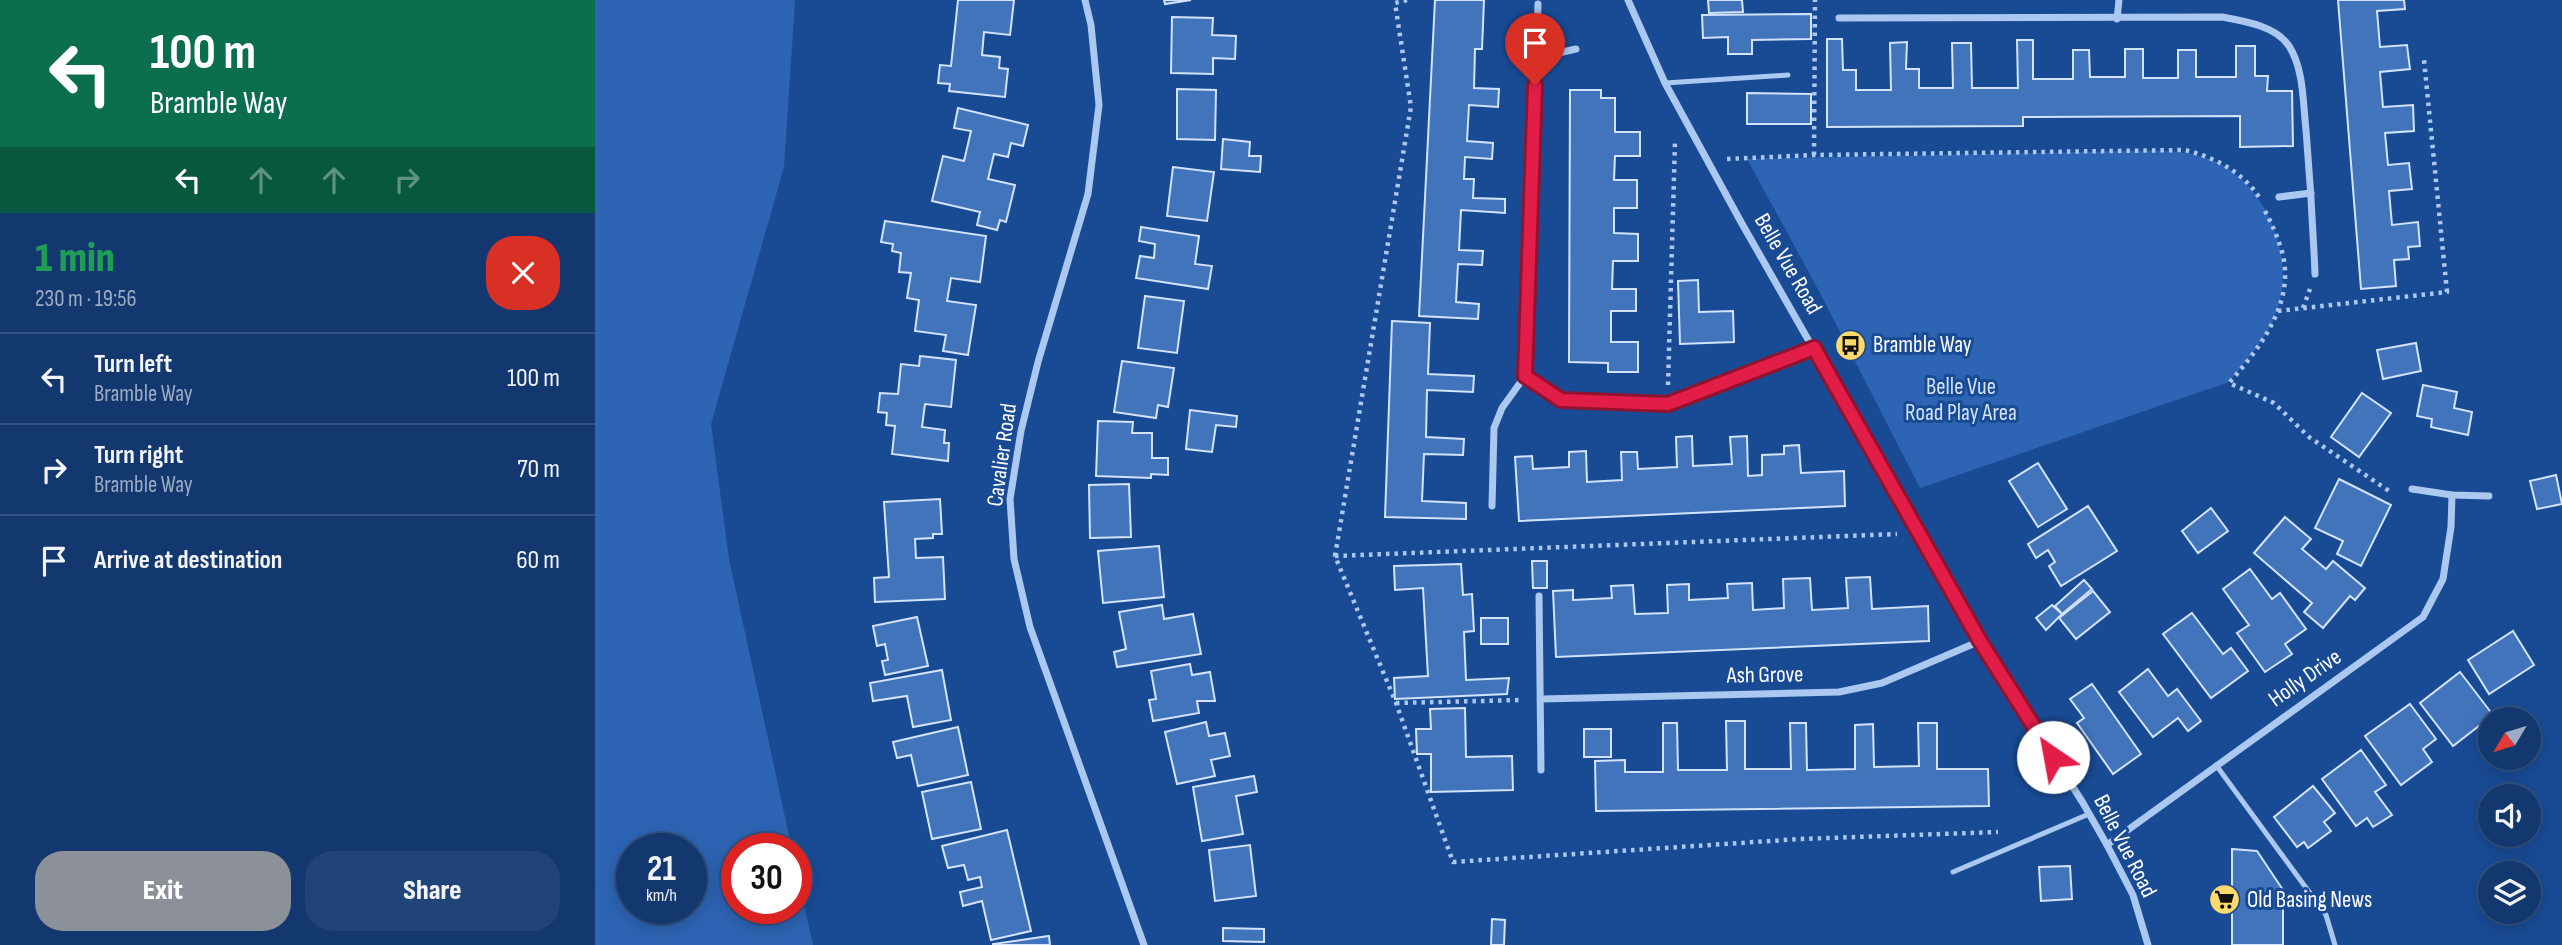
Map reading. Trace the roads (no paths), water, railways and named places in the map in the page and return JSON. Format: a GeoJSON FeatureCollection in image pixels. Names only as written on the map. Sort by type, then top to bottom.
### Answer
{"type":"FeatureCollection","features":[{"type":"Feature","properties":{"kind":"street","name":"Cavalier Road"},"geometry":{"type":"LineString","coordinates":[[1085,0],[1091,25],[1099,104],[1088,194],[1038,362],[1021,431],[1010,499],[1013,547],[1030,627],[1144,945]]}},
{"type":"Feature","properties":{"kind":"street","name":"Belle Vue Road"},"geometry":{"type":"LineString","coordinates":[[1628,0],[1665,83],[1707,160],[1980,641],[2089,814],[2133,895],[2148,945]]}},
{"type":"Feature","properties":{"kind":"street"},"geometry":{"type":"LineString","coordinates":[[2117,19],[2119,0]]}},
{"type":"Feature","properties":{"kind":"street"},"geometry":{"type":"LineString","coordinates":[[1492,506],[1494,428],[1502,408],[1525,376],[1538,4]]}},
{"type":"Feature","properties":{"kind":"street"},"geometry":{"type":"LineString","coordinates":[[1839,18],[2223,17],[2251,23],[2273,32],[2288,45],[2297,65],[2311,193],[2315,274]]}},
{"type":"Feature","properties":{"kind":"street"},"geometry":{"type":"LineString","coordinates":[[1536,58],[1576,50]]}},
{"type":"Feature","properties":{"kind":"street"},"geometry":{"type":"LineString","coordinates":[[2279,197],[2311,193]]}},
{"type":"Feature","properties":{"kind":"street"},"geometry":{"type":"LineString","coordinates":[[1525,376],[1561,400],[1668,404],[1814,348]]}},
{"type":"Feature","properties":{"kind":"street"},"geometry":{"type":"LineString","coordinates":[[2411,489],[2452,495],[2489,496]]}},
{"type":"Feature","properties":{"kind":"street","name":"Holly Drive"},"geometry":{"type":"LineString","coordinates":[[2106,845],[2215,764],[2423,617],[2443,579],[2451,527],[2452,495]]}},
{"type":"Feature","properties":{"kind":"street"},"geometry":{"type":"LineString","coordinates":[[1539,596],[1541,770]]}},
{"type":"Feature","properties":{"kind":"street","name":"Ash Grove"},"geometry":{"type":"LineString","coordinates":[[1541,699],[1839,692],[1882,683],[1980,641]]}},
{"type":"Feature","properties":{"kind":"lane"},"geometry":{"type":"LineString","coordinates":[[1665,83],[1788,75]]}},
{"type":"Feature","properties":{"kind":"lane"},"geometry":{"type":"LineString","coordinates":[[2215,764],[2326,915],[2335,945]]}},
{"type":"Feature","properties":{"kind":"lane"},"geometry":{"type":"LineString","coordinates":[[1953,872],[2089,814]]}},
{"type":"Feature","properties":{"kind":"place","name":"Bramble Way"},"geometry":{"type":"Point","coordinates":[1850,345]}},
{"type":"Feature","properties":{"kind":"place","name":"Old Basing News"},"geometry":{"type":"Point","coordinates":[2224,900]}},
{"type":"Feature","properties":{"kind":"park label","name":"Belle Vue Road Play Area"},"geometry":{"type":"Point","coordinates":[1961,400]}}]}
